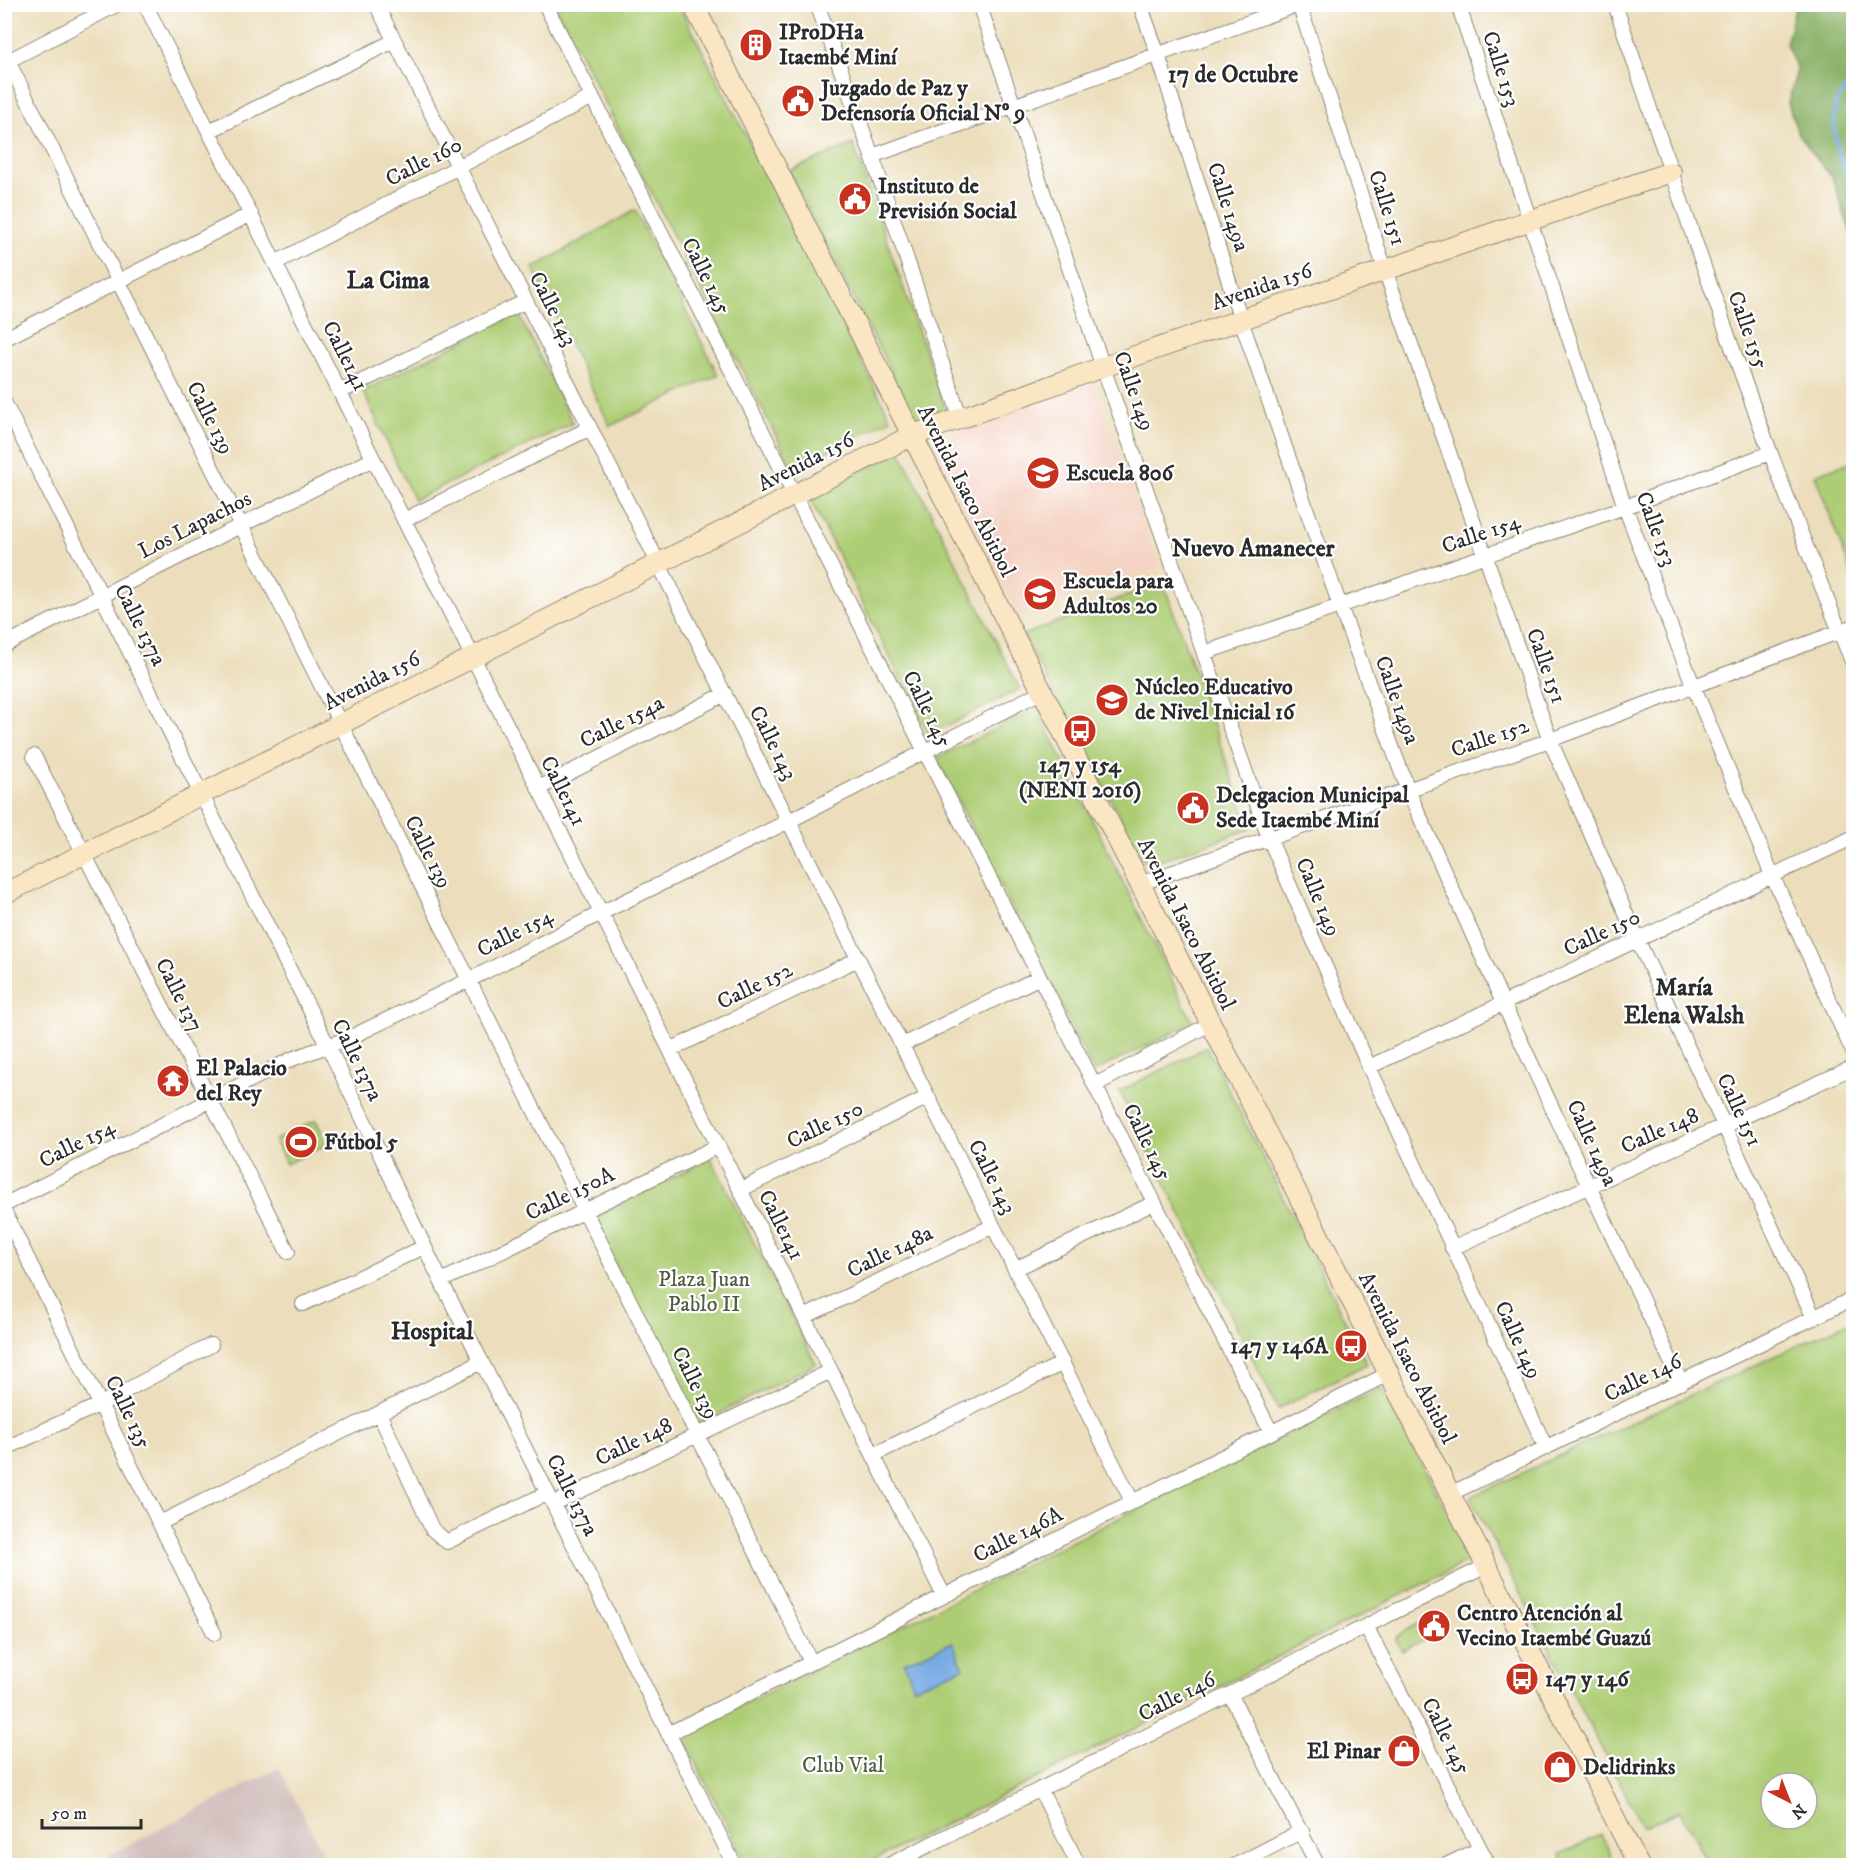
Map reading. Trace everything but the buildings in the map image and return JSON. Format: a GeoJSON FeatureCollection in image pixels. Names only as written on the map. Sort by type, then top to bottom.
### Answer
{"type":"FeatureCollection","features":[{"type":"Feature","properties":{"kind":"main road","name":"Avenida Isaco Abitbol"},"geometry":{"type":"LineString","coordinates":[[693,4],[1639,1866]]}},
{"type":"Feature","properties":{"kind":"main road","name":"Avenida 156"},"geometry":{"type":"LineString","coordinates":[[4,894],[911,436],[1103,367],[1671,172]]}},
{"type":"Feature","properties":{"kind":"street","name":"Calle141"},"geometry":{"type":"LineString","coordinates":[[145,4],[944,1596]]}},
{"type":"Feature","properties":{"kind":"street","name":"Calle 143"},"geometry":{"type":"LineString","coordinates":[[375,4],[1132,1501]]}},
{"type":"Feature","properties":{"kind":"street","name":"Calle 145"},"geometry":{"type":"LineString","coordinates":[[544,4],[1272,1432]]}},
{"type":"Feature","properties":{"kind":"street"},"geometry":{"type":"LineString","coordinates":[[817,4],[873,156],[960,417]]}},
{"type":"Feature","properties":{"kind":"street","name":"Calle 149"},"geometry":{"type":"LineString","coordinates":[[979,4],[1103,367],[1269,838],[1369,1067],[1546,1448]]}},
{"type":"Feature","properties":{"kind":"street","name":"Calle 149a"},"geometry":{"type":"LineString","coordinates":[[1140,4],[1241,320],[1340,606],[1408,790],[1503,1003],[1681,1383]]}},
{"type":"Feature","properties":{"kind":"street","name":"Calle 153"},"geometry":{"type":"LineString","coordinates":[[1458,4],[1625,507],[1693,685],[1772,875],[1854,1054]]}},
{"type":"Feature","properties":{"kind":"street","name":"Calle 155"},"geometry":{"type":"LineString","coordinates":[[1615,4],[1671,172],[1770,453],[1854,666]]}},
{"type":"Feature","properties":{"kind":"street"},"geometry":{"type":"LineString","coordinates":[[873,156],[1299,5]]}},
{"type":"Feature","properties":{"kind":"street","name":"Calle 151"},"geometry":{"type":"LineString","coordinates":[[1299,5],[1385,270],[1550,740],[1637,939],[1814,1318]]}},
{"type":"Feature","properties":{"kind":"street"},"geometry":{"type":"LineString","coordinates":[[6,62],[111,6]]}},
{"type":"Feature","properties":{"kind":"street"},"geometry":{"type":"LineString","coordinates":[[209,131],[394,41]]}},
{"type":"Feature","properties":{"kind":"street","name":"Calle 139"},"geometry":{"type":"LineString","coordinates":[[6,62],[811,1662]]}},
{"type":"Feature","properties":{"kind":"street","name":"Calle 160"},"geometry":{"type":"LineString","coordinates":[[275,263],[592,97]]}},
{"type":"Feature","properties":{"kind":"street"},"geometry":{"type":"LineString","coordinates":[[4,339],[251,214]]}},
{"type":"Feature","properties":{"kind":"street"},"geometry":{"type":"LineString","coordinates":[[339,392],[525,301]]}},
{"type":"Feature","properties":{"kind":"street","name":"Calle 137a"},"geometry":{"type":"LineString","coordinates":[[4,402],[328,1046],[481,1362],[735,1866]]}},
{"type":"Feature","properties":{"kind":"street"},"geometry":{"type":"LineString","coordinates":[[404,520],[590,428]]}},
{"type":"Feature","properties":{"kind":"street","name":"Calle 154"},"geometry":{"type":"LineString","coordinates":[[1204,653],[1625,507],[1770,453]]}},
{"type":"Feature","properties":{"kind":"street","name":"Los Lapachos"},"geometry":{"type":"LineString","coordinates":[[4,645],[373,459]]}},
{"type":"Feature","properties":{"kind":"street","name":"Calle 152"},"geometry":{"type":"LineString","coordinates":[[1139,884],[1550,740],[1854,626]]}},
{"type":"Feature","properties":{"kind":"street","name":"Calle 154"},"geometry":{"type":"LineString","coordinates":[[4,1205],[292,1059],[349,1038],[469,980],[789,821],[1041,692]]}},
{"type":"Feature","properties":{"kind":"street","name":"Calle 154a"},"geometry":{"type":"LineString","coordinates":[[538,788],[724,694]]}},
{"type":"Feature","properties":{"kind":"street","name":"Calle 137"},"geometry":{"type":"LineString","coordinates":[[34,756],[288,1252]]}},
{"type":"Feature","properties":{"kind":"street","name":"Calle 150"},"geometry":{"type":"LineString","coordinates":[[1369,1067],[1854,837]]}},
{"type":"Feature","properties":{"kind":"street","name":"Calle 152"},"geometry":{"type":"LineString","coordinates":[[670,1050],[858,959]]}},
{"type":"Feature","properties":{"kind":"street"},"geometry":{"type":"LineString","coordinates":[[902,1045],[1040,977]]}},
{"type":"Feature","properties":{"kind":"street"},"geometry":{"type":"LineString","coordinates":[[1095,1085],[1210,1024]]}},
{"type":"Feature","properties":{"kind":"street","name":"Calle 148"},"geometry":{"type":"LineString","coordinates":[[1452,1248],[1854,1067]]}},
{"type":"Feature","properties":{"kind":"street","name":"Calle 150"},"geometry":{"type":"LineString","coordinates":[[740,1190],[928,1097]]}},
{"type":"Feature","properties":{"kind":"street","name":"Calle 150A"},"geometry":{"type":"LineString","coordinates":[[441,1281],[718,1146]]}},
{"type":"Feature","properties":{"kind":"street"},"geometry":{"type":"LineString","coordinates":[[1015,1269],[1154,1203]]}},
{"type":"Feature","properties":{"kind":"street","name":"Calle 135"},"geometry":{"type":"LineString","coordinates":[[4,1210],[214,1633]]}},
{"type":"Feature","properties":{"kind":"street","name":"Calle 148a"},"geometry":{"type":"LineString","coordinates":[[804,1317],[993,1226]]}},
{"type":"Feature","properties":{"kind":"street"},"geometry":{"type":"LineString","coordinates":[[303,1304],[424,1247]]}},
{"type":"Feature","properties":{"kind":"street","name":"Calle 146"},"geometry":{"type":"LineString","coordinates":[[1450,1494],[1854,1298]]}},
{"type":"Feature","properties":{"kind":"street"},"geometry":{"type":"LineString","coordinates":[[4,1449],[101,1404],[212,1346]]}},
{"type":"Feature","properties":{"kind":"street"},"geometry":{"type":"LineString","coordinates":[[160,1523],[481,1362]]}},
{"type":"Feature","properties":{"kind":"street"},"geometry":{"type":"LineString","coordinates":[[873,1455],[1063,1364]]}},
{"type":"Feature","properties":{"kind":"street","name":"Calle 148"},"geometry":{"type":"LineString","coordinates":[[379,1413],[432,1529],[447,1542],[697,1435],[831,1371]]}},
{"type":"Feature","properties":{"kind":"street","name":"Calle 146A"},"geometry":{"type":"LineString","coordinates":[[668,1734],[1388,1374]]}},
{"type":"Feature","properties":{"kind":"street","name":"Calle 146"},"geometry":{"type":"LineString","coordinates":[[887,1866],[907,1861],[1040,1788],[1486,1566]]}},
{"type":"Feature","properties":{"kind":"street","name":"Calle 145"},"geometry":{"type":"LineString","coordinates":[[1366,1626],[1488,1866]]}},
{"type":"Feature","properties":{"kind":"street"},"geometry":{"type":"LineString","coordinates":[[1230,1694],[1318,1866]]}},
{"type":"Feature","properties":{"kind":"street"},"geometry":{"type":"LineString","coordinates":[[1040,1788],[1079,1866]]}},
{"type":"Feature","properties":{"kind":"street"},"geometry":{"type":"LineString","coordinates":[[1234,1866],[1302,1831]]}},
{"type":"Feature","properties":{"kind":"street"},"geometry":{"type":"LineString","coordinates":[[1444,1866],[1480,1849]]}},
{"type":"Feature","properties":{"kind":"shaded area"},"geometry":{"type":"Polygon","coordinates":[[[1094,384],[1160,567],[1019,617],[932,441],[1094,384]]]}},
{"type":"Feature","properties":{"kind":"shaded area"},"geometry":{"type":"Polygon","coordinates":[[[279,1768],[329,1865],[90,1865],[279,1768]]]}},
{"type":"Feature","properties":{"kind":"green space"},"geometry":{"type":"Polygon","coordinates":[[[555,5],[679,5],[891,419],[793,469],[555,5]]]}},
{"type":"Feature","properties":{"kind":"green space"},"geometry":{"type":"Polygon","coordinates":[[[1796,5],[1853,5],[1853,239],[1832,178],[1798,134],[1788,103],[1797,70],[1786,44],[1796,5]]]}},
{"type":"Feature","properties":{"kind":"green space"},"geometry":{"type":"Polygon","coordinates":[[[853,144],[947,413],[916,421],[789,171],[853,144]]]}},
{"type":"Feature","properties":{"kind":"green space"},"geometry":{"type":"Polygon","coordinates":[[[635,210],[718,375],[610,426],[533,268],[635,210]]]}},
{"type":"Feature","properties":{"kind":"green space"},"geometry":{"type":"Polygon","coordinates":[[[518,313],[573,423],[414,500],[363,391],[518,313]]]}},
{"type":"Feature","properties":{"kind":"green space"},"geometry":{"type":"Polygon","coordinates":[[[900,451],[1020,689],[929,735],[809,497],[900,451]]]}},
{"type":"Feature","properties":{"kind":"green space"},"geometry":{"type":"Polygon","coordinates":[[[1854,461],[1853,578],[1815,475],[1854,461]]]}},
{"type":"Feature","properties":{"kind":"green space"},"geometry":{"type":"Polygon","coordinates":[[[1163,582],[1250,829],[1146,865],[1023,635],[1163,582]]]}},
{"type":"Feature","properties":{"kind":"green space"},"geometry":{"type":"Polygon","coordinates":[[[1037,708],[1193,1023],[1094,1072],[937,758],[1037,708]]]}},
{"type":"Feature","properties":{"kind":"green space"},"geometry":{"type":"Polygon","coordinates":[[[1207,1047],[1367,1364],[1278,1409],[1119,1091],[1207,1047]]]}},
{"type":"Feature","properties":{"kind":"green space","name":"Fútbol 5"},"geometry":{"type":"Polygon","coordinates":[[[316,1120],[328,1144],[286,1164],[275,1140],[316,1120]]]}},
{"type":"Feature","properties":{"kind":"green space","name":"Plaza Juan Pablo II"},"geometry":{"type":"Polygon","coordinates":[[[711,1158],[816,1364],[697,1425],[592,1219],[711,1158]]]}},
{"type":"Feature","properties":{"kind":"green space"},"geometry":{"type":"Polygon","coordinates":[[[1853,1320],[1853,1865],[1709,1865],[1680,1811],[1643,1827],[1470,1497],[1853,1320]]]}},
{"type":"Feature","properties":{"kind":"green space","name":"Club Vial"},"geometry":{"type":"Polygon","coordinates":[[[1381,1388],[1473,1559],[864,1865],[747,1865],[682,1735],[1381,1388]]]}},
{"type":"Feature","properties":{"kind":"green space"},"geometry":{"type":"Polygon","coordinates":[[[1420,1623],[1428,1637],[1402,1651],[1396,1639],[1401,1633],[1420,1623]]]}},
{"type":"Feature","properties":{"kind":"green space"},"geometry":{"type":"Polygon","coordinates":[[[1601,1834],[1616,1865],[1566,1865],[1560,1854],[1601,1834]]]}},
{"type":"Feature","properties":{"kind":"water"},"geometry":{"type":"Polygon","coordinates":[[[953,1642],[963,1668],[914,1688],[904,1662],[953,1642]]]}},
{"type":"Feature","properties":{"kind":"waterway"},"geometry":{"type":"LineString","coordinates":[[1854,77],[1837,102],[1834,125],[1840,156],[1848,175],[1854,182]]}},
{"type":"Feature","properties":{"kind":"place","name":"IProDHa Itaembé Miní"},"geometry":{"type":"Point","coordinates":[756,45]}},
{"type":"Feature","properties":{"kind":"place","name":"Juzgado de Paz y Defensoría Oficial Nº 9"},"geometry":{"type":"Point","coordinates":[798,101]}},
{"type":"Feature","properties":{"kind":"place","name":"Instituto de Previsión Social"},"geometry":{"type":"Point","coordinates":[855,199]}},
{"type":"Feature","properties":{"kind":"place","name":"Escuela 806"},"geometry":{"type":"Point","coordinates":[1043,473]}},
{"type":"Feature","properties":{"kind":"place","name":"Escuela para Adultos 20"},"geometry":{"type":"Point","coordinates":[1040,594]}},
{"type":"Feature","properties":{"kind":"place","name":"Núcleo Educativo de Nivel Inicial 16"},"geometry":{"type":"Point","coordinates":[1112,700]}},
{"type":"Feature","properties":{"kind":"place","name":"147 y 154 (NENI 2016)"},"geometry":{"type":"Point","coordinates":[1080,731]}},
{"type":"Feature","properties":{"kind":"place","name":"Delegacion Municipal Sede Itaembé Miní"},"geometry":{"type":"Point","coordinates":[1193,808]}},
{"type":"Feature","properties":{"kind":"place","name":"El Palacio del Rey"},"geometry":{"type":"Point","coordinates":[173,1081]}},
{"type":"Feature","properties":{"kind":"place","name":"Fútbol 5"},"geometry":{"type":"Point","coordinates":[301,1142]}},
{"type":"Feature","properties":{"kind":"place","name":"147 y 146A"},"geometry":{"type":"Point","coordinates":[1351,1346]}},
{"type":"Feature","properties":{"kind":"place","name":"Centro Atención al Vecino Itaembé Guazú"},"geometry":{"type":"Point","coordinates":[1434,1626]}},
{"type":"Feature","properties":{"kind":"place","name":"147 y 146"},"geometry":{"type":"Point","coordinates":[1522,1679]}},
{"type":"Feature","properties":{"kind":"place","name":"El Pinar"},"geometry":{"type":"Point","coordinates":[1404,1751]}},
{"type":"Feature","properties":{"kind":"place","name":"Delidrinks"},"geometry":{"type":"Point","coordinates":[1560,1767]}},
{"type":"Feature","properties":{"kind":"district","name":"17 de Octubre"},"geometry":{"type":"Point","coordinates":[1233,75]}},
{"type":"Feature","properties":{"kind":"district","name":"La Cima"},"geometry":{"type":"Point","coordinates":[388,281]}},
{"type":"Feature","properties":{"kind":"district","name":"Nuevo Amanecer"},"geometry":{"type":"Point","coordinates":[1253,549]}},
{"type":"Feature","properties":{"kind":"district","name":"María Elena Walsh"},"geometry":{"type":"Point","coordinates":[1684,1002]}},
{"type":"Feature","properties":{"kind":"district","name":"Hospital"},"geometry":{"type":"Point","coordinates":[432,1332]}}]}
